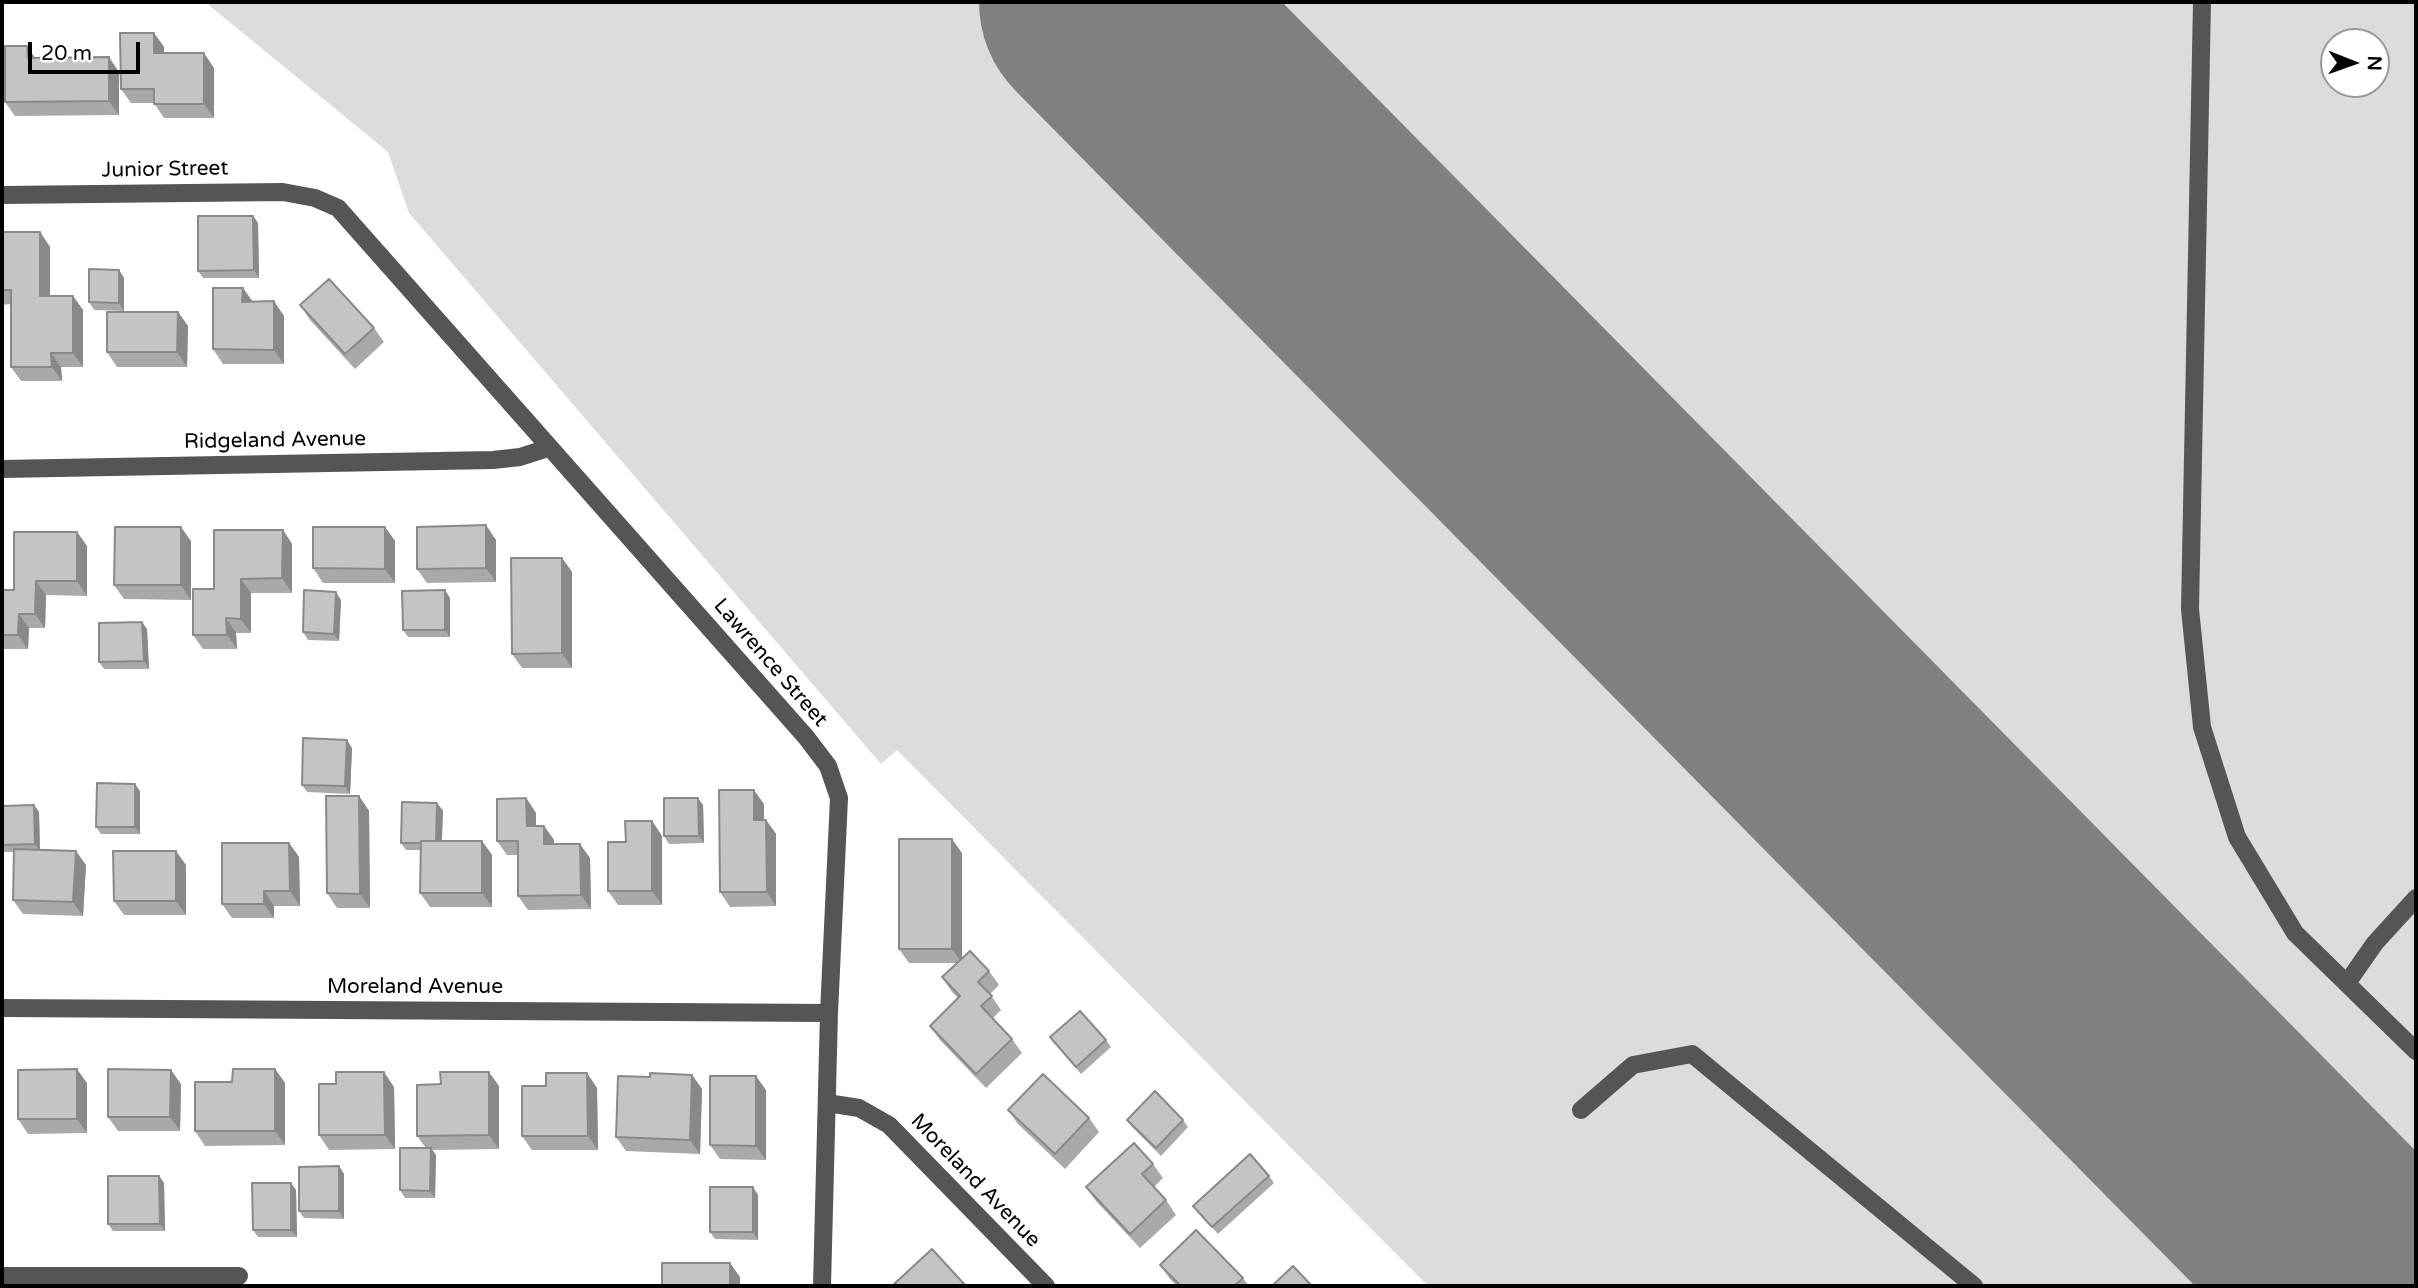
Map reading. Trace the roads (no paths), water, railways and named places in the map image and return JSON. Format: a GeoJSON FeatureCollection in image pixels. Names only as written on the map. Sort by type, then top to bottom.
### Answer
{"type":"FeatureCollection","features":[{"type":"Feature","properties":{"kind":"street"},"geometry":{"type":"LineString","coordinates":[[2202,2],[2190,609],[2202,727],[2237,837],[2295,933],[2416,1051]]}},
{"type":"Feature","properties":{"kind":"street","name":"Junior Street"},"geometry":{"type":"LineString","coordinates":[[2,195],[283,192],[328,203]]}},
{"type":"Feature","properties":{"kind":"street","name":"Lawrence Street"},"geometry":{"type":"LineString","coordinates":[[328,203],[347,216],[548,448],[806,737],[828,766],[839,798],[829,1013],[822,1286]]}},
{"type":"Feature","properties":{"kind":"street","name":"Ridgeland Avenue"},"geometry":{"type":"LineString","coordinates":[[2,469],[493,460],[520,457],[548,448]]}},
{"type":"Feature","properties":{"kind":"street"},"geometry":{"type":"LineString","coordinates":[[2347,982],[2375,943],[2416,898]]}},
{"type":"Feature","properties":{"kind":"street","name":"Moreland Avenue"},"geometry":{"type":"LineString","coordinates":[[2,1008],[829,1013]]}},
{"type":"Feature","properties":{"kind":"street"},"geometry":{"type":"LineString","coordinates":[[1581,1110],[1633,1065],[1692,1054],[1974,1286]]}},
{"type":"Feature","properties":{"kind":"street","name":"Moreland Avenue"},"geometry":{"type":"LineString","coordinates":[[827,1103],[859,1108],[889,1125],[1046,1286]]}},
{"type":"Feature","properties":{"kind":"street"},"geometry":{"type":"LineString","coordinates":[[2,1276],[239,1276]]}}]}
